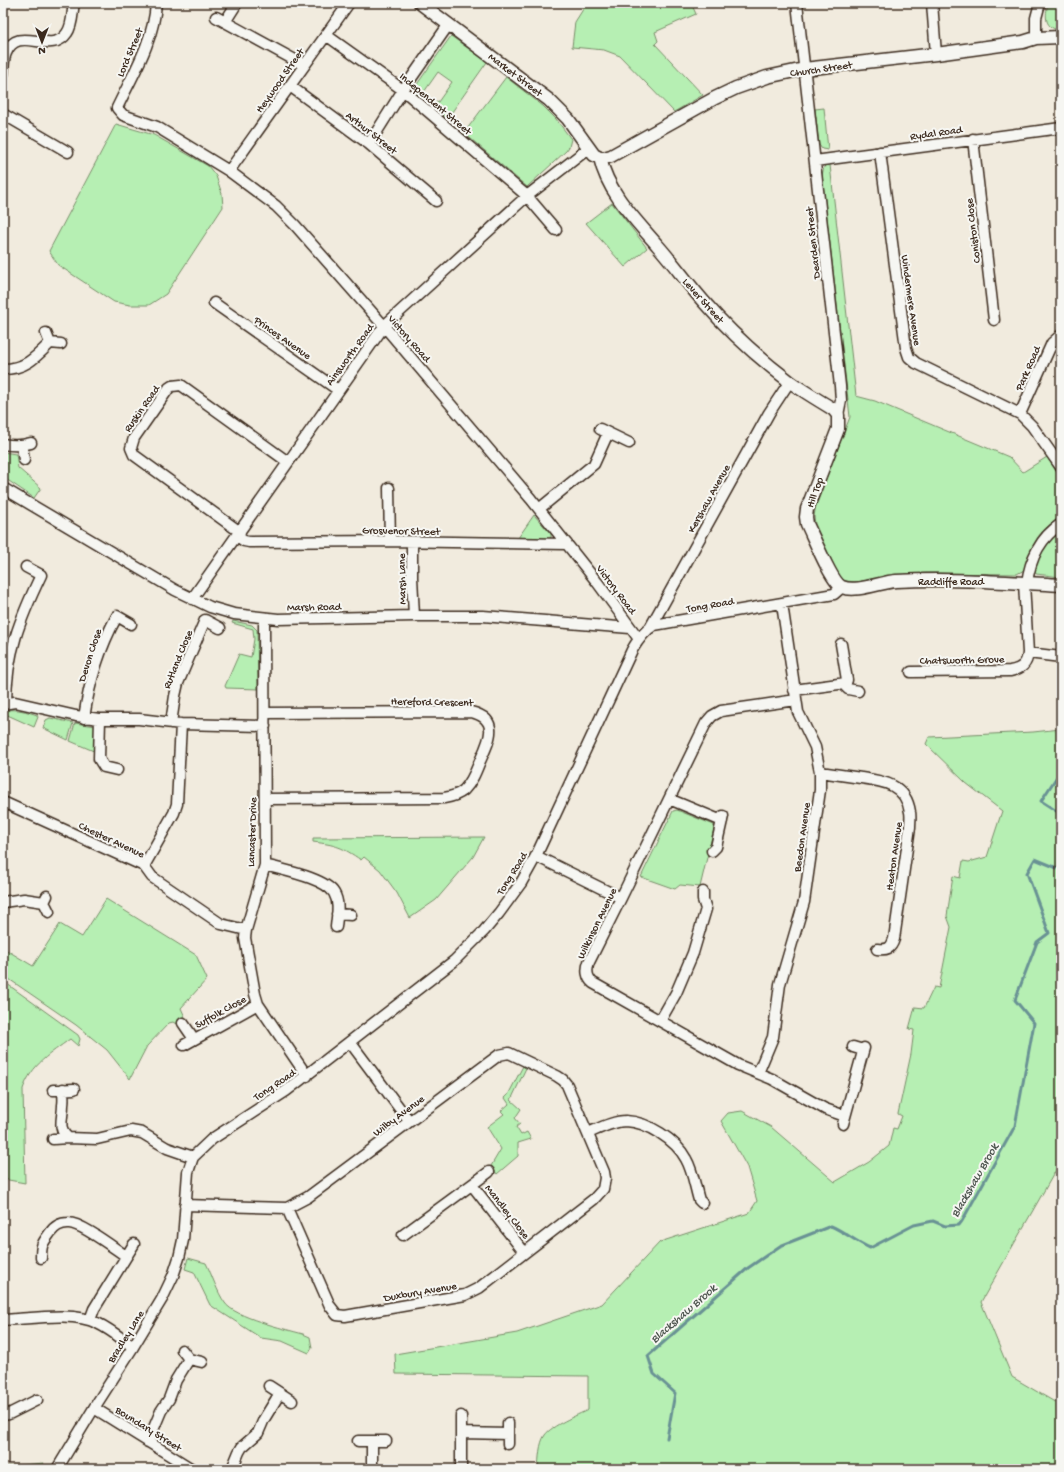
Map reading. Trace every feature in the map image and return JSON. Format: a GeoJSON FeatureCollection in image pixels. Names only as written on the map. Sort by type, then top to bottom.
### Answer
{"type":"FeatureCollection","features":[{"type":"Feature","properties":{"kind":"main road","name":"Market Street"},"geometry":{"type":"LineString","coordinates":[[420,3],[550,100],[568,119],[594,155],[600,158]]}},
{"type":"Feature","properties":{"kind":"main road","name":"Church Street"},"geometry":{"type":"LineString","coordinates":[[600,158],[611,156],[736,88],[767,77],[804,69],[936,54],[1023,42],[1036,38],[1061,37]]}},
{"type":"Feature","properties":{"kind":"main road","name":"Lever Street"},"geometry":{"type":"LineString","coordinates":[[600,158],[602,169],[615,193],[634,219],[704,302],[738,337],[790,382],[833,409],[838,415]]}},
{"type":"Feature","properties":{"kind":"main road","name":"Hill Top"},"geometry":{"type":"LineString","coordinates":[[838,415],[838,429],[807,509],[806,517],[807,524],[834,579],[842,587]]}},
{"type":"Feature","properties":{"kind":"main road","name":"Radcliffe Road"},"geometry":{"type":"LineString","coordinates":[[842,587],[854,589],[894,581],[932,580],[1061,585]]}},
{"type":"Feature","properties":{"kind":"street"},"geometry":{"type":"LineString","coordinates":[[3,74],[5,54],[10,45],[16,40],[27,39],[52,42],[60,40],[67,33],[74,3]]}},
{"type":"Feature","properties":{"kind":"street","name":"Lord Street"},"geometry":{"type":"LineString","coordinates":[[117,108],[152,32],[156,3]]}},
{"type":"Feature","properties":{"kind":"street"},"geometry":{"type":"LineString","coordinates":[[237,3],[221,20],[304,65]]}},
{"type":"Feature","properties":{"kind":"street","name":"Heywood Street"},"geometry":{"type":"LineString","coordinates":[[229,171],[349,3]]}},
{"type":"Feature","properties":{"kind":"street","name":"Dearden Street"},"geometry":{"type":"LineString","coordinates":[[798,3],[841,400],[838,415]]}},
{"type":"Feature","properties":{"kind":"street"},"geometry":{"type":"LineString","coordinates":[[932,3],[936,54]]}},
{"type":"Feature","properties":{"kind":"street"},"geometry":{"type":"LineString","coordinates":[[1036,38],[1036,18],[1040,3]]}},
{"type":"Feature","properties":{"kind":"street"},"geometry":{"type":"LineString","coordinates":[[369,144],[403,90],[449,24]]}},
{"type":"Feature","properties":{"kind":"street","name":"Independent Street"},"geometry":{"type":"LineString","coordinates":[[326,34],[403,90],[527,196],[556,230]]}},
{"type":"Feature","properties":{"kind":"street","name":"Arthur Street"},"geometry":{"type":"LineString","coordinates":[[290,86],[369,144],[436,201]]}},
{"type":"Feature","properties":{"kind":"street","name":"Victory Road"},"geometry":{"type":"LineString","coordinates":[[117,108],[123,115],[157,127],[229,171],[276,206],[295,225],[384,326],[539,509],[597,582],[639,639]]}},
{"type":"Feature","properties":{"kind":"street"},"geometry":{"type":"LineString","coordinates":[[3,114],[68,152]]}},
{"type":"Feature","properties":{"kind":"street","name":"Rydal Road"},"geometry":{"type":"LineString","coordinates":[[815,161],[1061,128]]}},
{"type":"Feature","properties":{"kind":"street","name":"Coniston Close"},"geometry":{"type":"LineString","coordinates":[[973,139],[994,320]]}},
{"type":"Feature","properties":{"kind":"street","name":"Ainsworth Road"},"geometry":{"type":"LineString","coordinates":[[192,599],[384,326],[527,196],[589,148]]}},
{"type":"Feature","properties":{"kind":"street","name":"Windermere Avenue"},"geometry":{"type":"LineString","coordinates":[[880,152],[906,348],[909,357],[916,363],[1020,414],[1032,426],[1061,466]]}},
{"type":"Feature","properties":{"kind":"street","name":"Princes Avenue"},"geometry":{"type":"LineString","coordinates":[[214,303],[338,390]]}},
{"type":"Feature","properties":{"kind":"street"},"geometry":{"type":"LineString","coordinates":[[46,333],[50,343]]}},
{"type":"Feature","properties":{"kind":"street","name":"Park Road"},"geometry":{"type":"LineString","coordinates":[[1020,414],[1052,343],[1061,335]]}},
{"type":"Feature","properties":{"kind":"street"},"geometry":{"type":"LineString","coordinates":[[50,343],[61,344]]}},
{"type":"Feature","properties":{"kind":"street"},"geometry":{"type":"LineString","coordinates":[[3,369],[25,364],[39,354],[50,343]]}},
{"type":"Feature","properties":{"kind":"street","name":"Kershaw Avenue"},"geometry":{"type":"LineString","coordinates":[[650,628],[769,413],[790,382]]}},
{"type":"Feature","properties":{"kind":"street","name":"Ruskin Road"},"geometry":{"type":"LineString","coordinates":[[238,534],[134,455],[131,448],[132,441],[138,432],[169,388],[172,386],[181,385],[288,462]]}},
{"type":"Feature","properties":{"kind":"street"},"geometry":{"type":"LineString","coordinates":[[539,509],[594,464],[604,431],[629,443]]}},
{"type":"Feature","properties":{"kind":"street"},"geometry":{"type":"LineString","coordinates":[[3,444],[12,446],[26,444],[24,460]]}},
{"type":"Feature","properties":{"kind":"street","name":"Marsh Road"},"geometry":{"type":"LineString","coordinates":[[3,488],[151,577],[192,599],[234,614],[264,619],[483,616],[630,628]]}},
{"type":"Feature","properties":{"kind":"street"},"geometry":{"type":"LineString","coordinates":[[389,488],[390,541]]}},
{"type":"Feature","properties":{"kind":"street"},"geometry":{"type":"LineString","coordinates":[[1061,524],[1049,533],[1042,542],[1028,571],[1025,583],[1028,653],[1061,657]]}},
{"type":"Feature","properties":{"kind":"street","name":"Grosvenor Street"},"geometry":{"type":"LineString","coordinates":[[238,534],[244,541],[249,542],[390,541],[567,544]]}},
{"type":"Feature","properties":{"kind":"street","name":"Marsh Lane"},"geometry":{"type":"LineString","coordinates":[[412,542],[414,616]]}},
{"type":"Feature","properties":{"kind":"street"},"geometry":{"type":"LineString","coordinates":[[26,567],[41,575],[18,626],[10,656],[5,704],[15,702],[23,703],[44,710],[100,720],[138,719],[176,724],[265,726]]}},
{"type":"Feature","properties":{"kind":"street","name":"Tong Road"},"geometry":{"type":"LineString","coordinates":[[185,1205],[188,1172],[193,1158],[212,1139],[307,1076],[454,961],[484,931],[511,898],[536,856],[629,657],[639,639],[650,628],[654,625],[834,594],[842,587]]}},
{"type":"Feature","properties":{"kind":"street","name":"Beedon Avenue"},"geometry":{"type":"LineString","coordinates":[[758,1072],[773,1037],[780,984],[804,902],[820,790],[820,772],[815,747],[799,715],[782,604]]}},
{"type":"Feature","properties":{"kind":"street","name":"Devon Close"},"geometry":{"type":"LineString","coordinates":[[84,718],[94,674],[108,632],[117,616],[131,624]]}},
{"type":"Feature","properties":{"kind":"street","name":"Lancaster Drive"},"geometry":{"type":"LineString","coordinates":[[264,619],[265,865],[246,930],[246,945],[258,1004],[307,1076]]}},
{"type":"Feature","properties":{"kind":"street","name":"Rutland Close"},"geometry":{"type":"LineString","coordinates":[[176,724],[175,696],[178,683],[205,620],[220,628]]}},
{"type":"Feature","properties":{"kind":"street"},"geometry":{"type":"LineString","coordinates":[[841,644],[847,680],[844,684],[848,689],[858,691]]}},
{"type":"Feature","properties":{"kind":"street","name":"Chatsworth Grove"},"geometry":{"type":"LineString","coordinates":[[911,672],[1018,670],[1024,666],[1028,653]]}},
{"type":"Feature","properties":{"kind":"street","name":"Wilkinson Avenue"},"geometry":{"type":"LineString","coordinates":[[844,684],[721,711],[712,716],[706,723],[622,898],[587,967],[588,977],[594,983],[738,1065],[772,1079],[844,1120],[863,1049],[852,1046]]}},
{"type":"Feature","properties":{"kind":"street","name":"Hereford Crescent"},"geometry":{"type":"LineString","coordinates":[[264,713],[471,712],[482,716],[489,724],[491,730],[489,742],[472,780],[465,789],[455,796],[444,798],[265,799]]}},
{"type":"Feature","properties":{"kind":"street"},"geometry":{"type":"LineString","coordinates":[[100,720],[99,759],[104,767],[117,770]]}},
{"type":"Feature","properties":{"kind":"street"},"geometry":{"type":"LineString","coordinates":[[144,866],[174,813],[177,804],[176,724]]}},
{"type":"Feature","properties":{"kind":"street","name":"Heaton Avenue"},"geometry":{"type":"LineString","coordinates":[[820,772],[880,780],[890,783],[900,791],[906,799],[910,812],[910,827],[894,939],[889,948],[877,949]]}},
{"type":"Feature","properties":{"kind":"street"},"geometry":{"type":"LineString","coordinates":[[669,798],[723,818],[716,847],[712,851]]}},
{"type":"Feature","properties":{"kind":"street","name":"Chester Avenue"},"geometry":{"type":"LineString","coordinates":[[3,802],[144,866],[152,877],[221,924],[246,930]]}},
{"type":"Feature","properties":{"kind":"street"},"geometry":{"type":"LineString","coordinates":[[536,856],[622,898]]}},
{"type":"Feature","properties":{"kind":"street"},"geometry":{"type":"LineString","coordinates":[[265,865],[317,880],[324,884],[334,893],[337,905],[336,927]]}},
{"type":"Feature","properties":{"kind":"street"},"geometry":{"type":"LineString","coordinates":[[660,1021],[676,993],[693,953],[706,909],[703,900],[703,892]]}},
{"type":"Feature","properties":{"kind":"street"},"geometry":{"type":"LineString","coordinates":[[3,902],[24,899],[46,899],[48,912]]}},
{"type":"Feature","properties":{"kind":"street"},"geometry":{"type":"LineString","coordinates":[[337,914],[351,915]]}},
{"type":"Feature","properties":{"kind":"street","name":"Suffolk Close"},"geometry":{"type":"LineString","coordinates":[[184,1045],[258,1004]]}},
{"type":"Feature","properties":{"kind":"street","name":"Suffolk Close"},"geometry":{"type":"LineString","coordinates":[[183,1023],[194,1040]]}},
{"type":"Feature","properties":{"kind":"street"},"geometry":{"type":"LineString","coordinates":[[350,1042],[410,1121]]}},
{"type":"Feature","properties":{"kind":"street","name":"Wilby Avenue"},"geometry":{"type":"LineString","coordinates":[[185,1205],[286,1208],[308,1197],[499,1055],[509,1053],[563,1080],[567,1085],[588,1133]]}},
{"type":"Feature","properties":{"kind":"street"},"geometry":{"type":"LineString","coordinates":[[68,1138],[64,1134],[61,1126],[64,1105],[58,1089],[74,1088]]}},
{"type":"Feature","properties":{"kind":"street"},"geometry":{"type":"LineString","coordinates":[[588,1133],[614,1123],[626,1121],[641,1123],[657,1130],[678,1146],[686,1159],[699,1200],[702,1203]]}},
{"type":"Feature","properties":{"kind":"street"},"geometry":{"type":"LineString","coordinates":[[53,1139],[97,1139],[131,1131],[142,1133],[167,1148],[193,1158]]}},
{"type":"Feature","properties":{"kind":"street","name":"Duxbury Avenue"},"geometry":{"type":"LineString","coordinates":[[286,1208],[330,1306],[334,1312],[341,1316],[465,1295],[479,1288],[594,1199],[603,1189],[605,1178],[604,1172],[588,1133]]}},
{"type":"Feature","properties":{"kind":"street","name":"Mandley Close"},"geometry":{"type":"LineString","coordinates":[[403,1235],[489,1172]]}},
{"type":"Feature","properties":{"kind":"street","name":"Mandley Close"},"geometry":{"type":"LineString","coordinates":[[472,1185],[524,1252]]}},
{"type":"Feature","properties":{"kind":"street","name":"Bradley Lane"},"geometry":{"type":"LineString","coordinates":[[57,1469],[162,1299],[173,1276],[179,1258],[183,1240],[185,1205]]}},
{"type":"Feature","properties":{"kind":"street"},"geometry":{"type":"LineString","coordinates":[[41,1258],[41,1247],[51,1231],[59,1224],[69,1223],[81,1226],[126,1256]]}},
{"type":"Feature","properties":{"kind":"street"},"geometry":{"type":"LineString","coordinates":[[90,1320],[94,1308],[134,1244]]}},
{"type":"Feature","properties":{"kind":"street"},"geometry":{"type":"LineString","coordinates":[[3,1320],[59,1317],[81,1318],[90,1320],[105,1327],[133,1347]]}},
{"type":"Feature","properties":{"kind":"street"},"geometry":{"type":"LineString","coordinates":[[182,1350],[189,1359],[202,1362]]}},
{"type":"Feature","properties":{"kind":"street"},"geometry":{"type":"LineString","coordinates":[[148,1442],[161,1411],[169,1399],[176,1380],[189,1359]]}},
{"type":"Feature","properties":{"kind":"street"},"geometry":{"type":"LineString","coordinates":[[269,1386],[292,1401]]}},
{"type":"Feature","properties":{"kind":"street"},"geometry":{"type":"LineString","coordinates":[[232,1469],[242,1447],[258,1433],[264,1419],[280,1393]]}},
{"type":"Feature","properties":{"kind":"street"},"geometry":{"type":"LineString","coordinates":[[3,1415],[20,1404],[37,1400]]}},
{"type":"Feature","properties":{"kind":"street","name":"Boundary Street"},"geometry":{"type":"LineString","coordinates":[[94,1408],[192,1469]]}},
{"type":"Feature","properties":{"kind":"street"},"geometry":{"type":"LineString","coordinates":[[461,1416],[461,1469]]}},
{"type":"Feature","properties":{"kind":"street"},"geometry":{"type":"LineString","coordinates":[[461,1433],[508,1439],[508,1422]]}},
{"type":"Feature","properties":{"kind":"street"},"geometry":{"type":"LineString","coordinates":[[358,1441],[386,1441]]}},
{"type":"Feature","properties":{"kind":"street"},"geometry":{"type":"LineString","coordinates":[[372,1441],[372,1469]]}},
{"type":"Feature","properties":{"kind":"green space"},"geometry":{"type":"Polygon","coordinates":[[[587,3],[691,3],[696,14],[655,32],[658,41],[655,44],[703,95],[674,112],[620,56],[604,50],[572,47],[575,22],[587,3]]]}},
{"type":"Feature","properties":{"kind":"green space"},"geometry":{"type":"Polygon","coordinates":[[[1048,3],[1061,3],[1061,30],[1051,27],[1047,21],[1046,13],[1048,3]]]}},
{"type":"Feature","properties":{"kind":"green space"},"geometry":{"type":"Polygon","coordinates":[[[451,36],[487,62],[447,119],[432,106],[436,101],[438,102],[452,82],[438,72],[424,92],[422,91],[418,96],[413,90],[451,36]]]}},
{"type":"Feature","properties":{"kind":"green space"},"geometry":{"type":"Polygon","coordinates":[[[506,77],[543,106],[556,119],[571,139],[569,147],[566,151],[527,187],[464,133],[506,77]]]}},
{"type":"Feature","properties":{"kind":"green space"},"geometry":{"type":"Polygon","coordinates":[[[824,108],[828,150],[822,149],[819,145],[815,109],[824,108]]]}},
{"type":"Feature","properties":{"kind":"green space"},"geometry":{"type":"Polygon","coordinates":[[[116,124],[154,135],[208,166],[216,176],[222,194],[223,207],[166,294],[149,305],[130,305],[114,302],[58,265],[49,251],[116,124]]]}},
{"type":"Feature","properties":{"kind":"green space"},"geometry":{"type":"Polygon","coordinates":[[[826,165],[830,165],[856,396],[875,401],[1009,457],[1023,472],[1047,457],[1061,479],[1061,517],[1046,528],[1036,539],[1024,570],[1017,574],[926,573],[893,575],[858,582],[845,581],[838,574],[815,524],[814,517],[816,504],[850,417],[822,175],[826,165]]]}},
{"type":"Feature","properties":{"kind":"green space"},"geometry":{"type":"Polygon","coordinates":[[[612,203],[647,248],[625,267],[586,223],[612,203]]]}},
{"type":"Feature","properties":{"kind":"green space"},"geometry":{"type":"Polygon","coordinates":[[[3,452],[16,454],[18,468],[41,488],[34,498],[3,477],[3,452]]]}},
{"type":"Feature","properties":{"kind":"green space"},"geometry":{"type":"Polygon","coordinates":[[[534,515],[551,534],[549,539],[518,538],[534,515]]]}},
{"type":"Feature","properties":{"kind":"green space"},"geometry":{"type":"Polygon","coordinates":[[[1061,529],[1061,577],[1036,574],[1033,568],[1046,543],[1061,529]]]}},
{"type":"Feature","properties":{"kind":"green space"},"geometry":{"type":"Polygon","coordinates":[[[233,621],[252,625],[257,630],[258,689],[226,688],[225,686],[239,654],[251,657],[254,639],[253,629],[232,623],[233,621]]]}},
{"type":"Feature","properties":{"kind":"green space"},"geometry":{"type":"Polygon","coordinates":[[[3,711],[29,712],[37,715],[38,717],[34,727],[3,713],[3,711]]]}},
{"type":"Feature","properties":{"kind":"green space"},"geometry":{"type":"Polygon","coordinates":[[[50,718],[73,723],[68,740],[43,728],[46,720],[50,718]]]}},
{"type":"Feature","properties":{"kind":"green space"},"geometry":{"type":"Polygon","coordinates":[[[75,723],[96,726],[96,752],[70,741],[75,723]]]}},
{"type":"Feature","properties":{"kind":"green space"},"geometry":{"type":"Polygon","coordinates":[[[1061,729],[1061,1161],[981,1302],[1012,1377],[1053,1401],[1061,1404],[1061,1469],[538,1469],[540,1447],[545,1435],[558,1424],[588,1410],[588,1376],[396,1374],[395,1354],[517,1333],[602,1304],[660,1242],[749,1213],[757,1201],[747,1167],[721,1121],[728,1113],[742,1111],[771,1127],[835,1182],[869,1162],[889,1146],[893,1128],[897,1129],[902,1116],[898,1114],[911,1054],[914,1030],[909,1029],[915,1007],[924,1008],[934,987],[939,988],[951,927],[947,916],[953,876],[960,878],[963,861],[969,862],[987,857],[1002,811],[966,783],[926,744],[929,737],[1033,732],[1061,729]]]}},
{"type":"Feature","properties":{"kind":"green space"},"geometry":{"type":"Polygon","coordinates":[[[677,810],[714,825],[700,887],[680,885],[675,889],[641,877],[673,811],[677,810]]]}},
{"type":"Feature","properties":{"kind":"green space"},"geometry":{"type":"Polygon","coordinates":[[[484,837],[473,857],[436,900],[410,918],[397,893],[380,870],[364,857],[361,860],[339,847],[313,842],[313,838],[484,837]]]}},
{"type":"Feature","properties":{"kind":"green space"},"geometry":{"type":"Polygon","coordinates":[[[106,899],[196,955],[207,979],[181,1008],[185,1017],[176,1024],[173,1022],[169,1023],[147,1046],[130,1079],[107,1050],[76,1025],[3,975],[3,948],[33,966],[60,924],[82,937],[106,899]]]}},
{"type":"Feature","properties":{"kind":"green space"},"geometry":{"type":"Polygon","coordinates":[[[3,981],[78,1035],[80,1039],[78,1046],[70,1039],[42,1060],[31,1073],[23,1089],[25,1183],[3,1179],[3,981]]]}},
{"type":"Feature","properties":{"kind":"green space"},"geometry":{"type":"Polygon","coordinates":[[[523,1066],[526,1068],[511,1100],[521,1109],[515,1118],[520,1124],[516,1127],[521,1135],[527,1132],[531,1139],[518,1143],[518,1156],[497,1174],[491,1166],[501,1149],[487,1127],[504,1114],[501,1111],[509,1104],[505,1098],[523,1066]]]}},
{"type":"Feature","properties":{"kind":"green space"},"geometry":{"type":"Polygon","coordinates":[[[188,1258],[206,1263],[220,1294],[230,1308],[249,1318],[310,1337],[312,1348],[309,1353],[282,1341],[261,1338],[210,1305],[194,1272],[185,1269],[188,1258]]]}},
{"type":"Feature","properties":{"kind":"green space"},"geometry":{"type":"Polygon","coordinates":[[[44,1463],[41,1469],[3,1469],[3,1467],[44,1463]]]}},
{"type":"Feature","properties":{"kind":"waterway","name":"Blackshaw Brook"},"geometry":{"type":"LineString","coordinates":[[1061,775],[1058,775],[1041,801],[1061,814]]}},
{"type":"Feature","properties":{"kind":"waterway","name":"Blackshaw Brook"},"geometry":{"type":"LineString","coordinates":[[667,1438],[675,1393],[654,1374],[648,1356],[748,1268],[780,1246],[831,1226],[870,1248],[914,1225],[933,1221],[945,1226],[959,1225],[962,1221],[1015,1126],[1034,1023],[1015,1000],[1037,942],[1049,933],[1027,873],[1035,859],[1057,868],[1061,866]]}}]}
